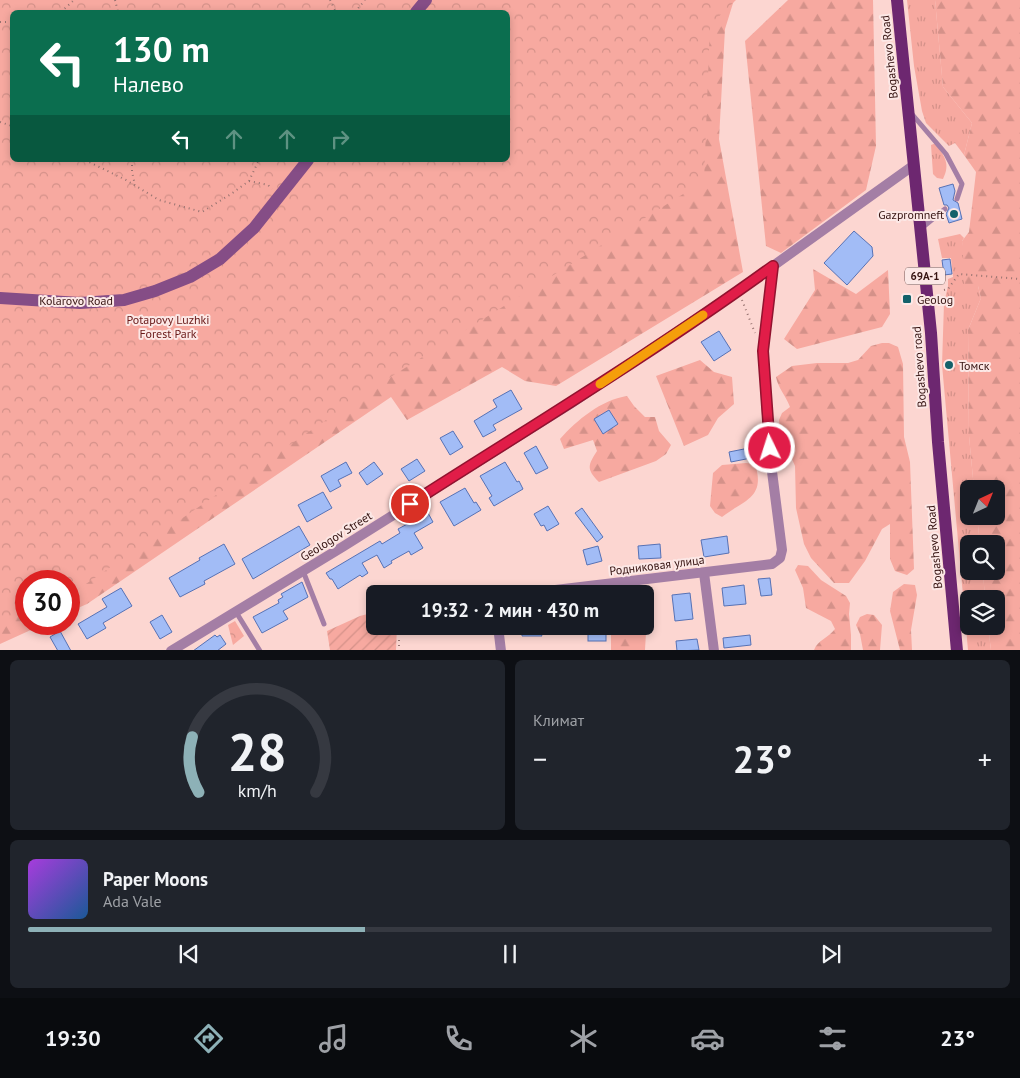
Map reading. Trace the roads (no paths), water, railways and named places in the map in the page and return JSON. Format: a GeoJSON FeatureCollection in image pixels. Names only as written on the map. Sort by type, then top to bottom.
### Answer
{"type":"FeatureCollection","features":[{"type":"Feature","properties":{"kind":"main road","name":"Bogashevo Road"},"geometry":{"type":"LineString","coordinates":[[898,0],[909,111]]}},
{"type":"Feature","properties":{"kind":"main road","name":"Bogashevo road"},"geometry":{"type":"LineString","coordinates":[[909,111],[957,650]]}},
{"type":"Feature","properties":{"kind":"street"},"geometry":{"type":"LineString","coordinates":[[418,10],[426,0]]}},
{"type":"Feature","properties":{"kind":"street","name":"Kolarovo Road"},"geometry":{"type":"LineString","coordinates":[[0,298],[80,303],[124,300],[156,291],[190,277],[220,259],[254,228],[306,162]]}},
{"type":"Feature","properties":{"kind":"street","name":"Geologov Street"},"geometry":{"type":"LineString","coordinates":[[177,649],[570,404],[738,291],[914,165]]}},
{"type":"Feature","properties":{"kind":"street","name":"Родниковая улица"},"geometry":{"type":"LineString","coordinates":[[600,585],[772,564],[781,555],[782,545],[770,448],[763,351],[773,266]]}},
{"type":"Feature","properties":{"kind":"street"},"geometry":{"type":"LineString","coordinates":[[704,573],[714,650]]}},
{"type":"Feature","properties":{"kind":"street"},"geometry":{"type":"LineString","coordinates":[[499,635],[501,650]]}},
{"type":"Feature","properties":{"kind":"lane"},"geometry":{"type":"LineString","coordinates":[[909,111],[946,154],[962,184],[957,199]]}},
{"type":"Feature","properties":{"kind":"lane"},"geometry":{"type":"LineString","coordinates":[[920,228],[945,209]]}},
{"type":"Feature","properties":{"kind":"lane"},"geometry":{"type":"LineString","coordinates":[[303,571],[324,624]]}},
{"type":"Feature","properties":{"kind":"lane"},"geometry":{"type":"LineString","coordinates":[[236,612],[260,650]]}},
{"type":"Feature","properties":{"kind":"place","name":"Gazpromneft"},"geometry":{"type":"Point","coordinates":[954,214]}},
{"type":"Feature","properties":{"kind":"place","name":"Geolog"},"geometry":{"type":"Point","coordinates":[907,299]}},
{"type":"Feature","properties":{"kind":"place","name":"Томск"},"geometry":{"type":"Point","coordinates":[949,365]}},
{"type":"Feature","properties":{"kind":"park label","name":"Potapovy Luzhki Forest Park"},"geometry":{"type":"Point","coordinates":[168,326]}}]}
